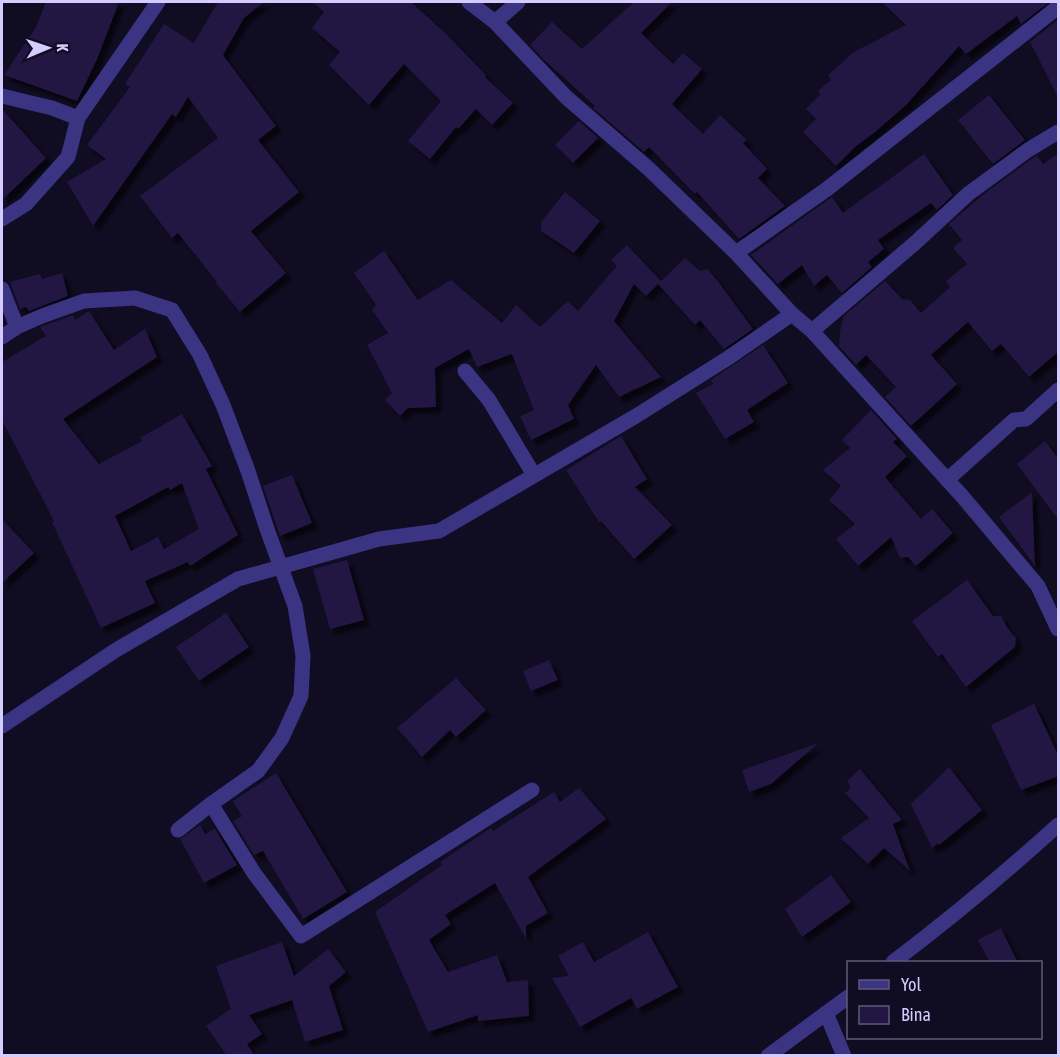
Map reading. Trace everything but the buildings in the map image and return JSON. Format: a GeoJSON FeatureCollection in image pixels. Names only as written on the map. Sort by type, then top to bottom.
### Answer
{"type":"FeatureCollection","features":[{"type":"Feature","properties":{"kind":"street"},"geometry":{"type":"LineString","coordinates":[[2,219],[26,204],[68,157],[78,118],[158,2]]}},
{"type":"Feature","properties":{"kind":"street"},"geometry":{"type":"LineString","coordinates":[[469,2],[495,22],[566,97],[649,169],[736,253],[792,314],[812,331],[947,480],[1038,586],[1057,621]]}},
{"type":"Feature","properties":{"kind":"street"},"geometry":{"type":"LineString","coordinates":[[495,22],[518,2]]}},
{"type":"Feature","properties":{"kind":"street"},"geometry":{"type":"LineString","coordinates":[[736,253],[826,189],[1059,7]]}},
{"type":"Feature","properties":{"kind":"street"},"geometry":{"type":"LineString","coordinates":[[2,96],[52,108],[78,118]]}},
{"type":"Feature","properties":{"kind":"street"},"geometry":{"type":"LineString","coordinates":[[812,331],[915,243],[968,194],[1028,150],[1059,132]]}},
{"type":"Feature","properties":{"kind":"street"},"geometry":{"type":"LineString","coordinates":[[2,289],[17,327]]}},
{"type":"Feature","properties":{"kind":"street"},"geometry":{"type":"LineString","coordinates":[[2,338],[17,327],[84,301],[135,298],[172,310],[200,355],[223,405],[248,471],[295,606],[303,656],[301,696],[282,738],[258,771],[178,830]]}},
{"type":"Feature","properties":{"kind":"street"},"geometry":{"type":"LineString","coordinates":[[2,726],[116,650],[238,579],[379,539],[439,531],[636,416],[729,358],[792,314]]}},
{"type":"Feature","properties":{"kind":"street"},"geometry":{"type":"LineString","coordinates":[[465,371],[489,400],[534,475]]}},
{"type":"Feature","properties":{"kind":"street"},"geometry":{"type":"LineString","coordinates":[[947,480],[1014,420],[1026,419],[1059,390]]}},
{"type":"Feature","properties":{"kind":"street"},"geometry":{"type":"LineString","coordinates":[[212,804],[254,873],[301,936],[532,790]]}},
{"type":"Feature","properties":{"kind":"street"},"geometry":{"type":"LineString","coordinates":[[896,961],[996,880],[1059,825]]}},
{"type":"Feature","properties":{"kind":"street"},"geometry":{"type":"LineString","coordinates":[[768,1056],[847,997]]}},
{"type":"Feature","properties":{"kind":"street"},"geometry":{"type":"LineString","coordinates":[[826,1013],[844,1056]]}}]}
